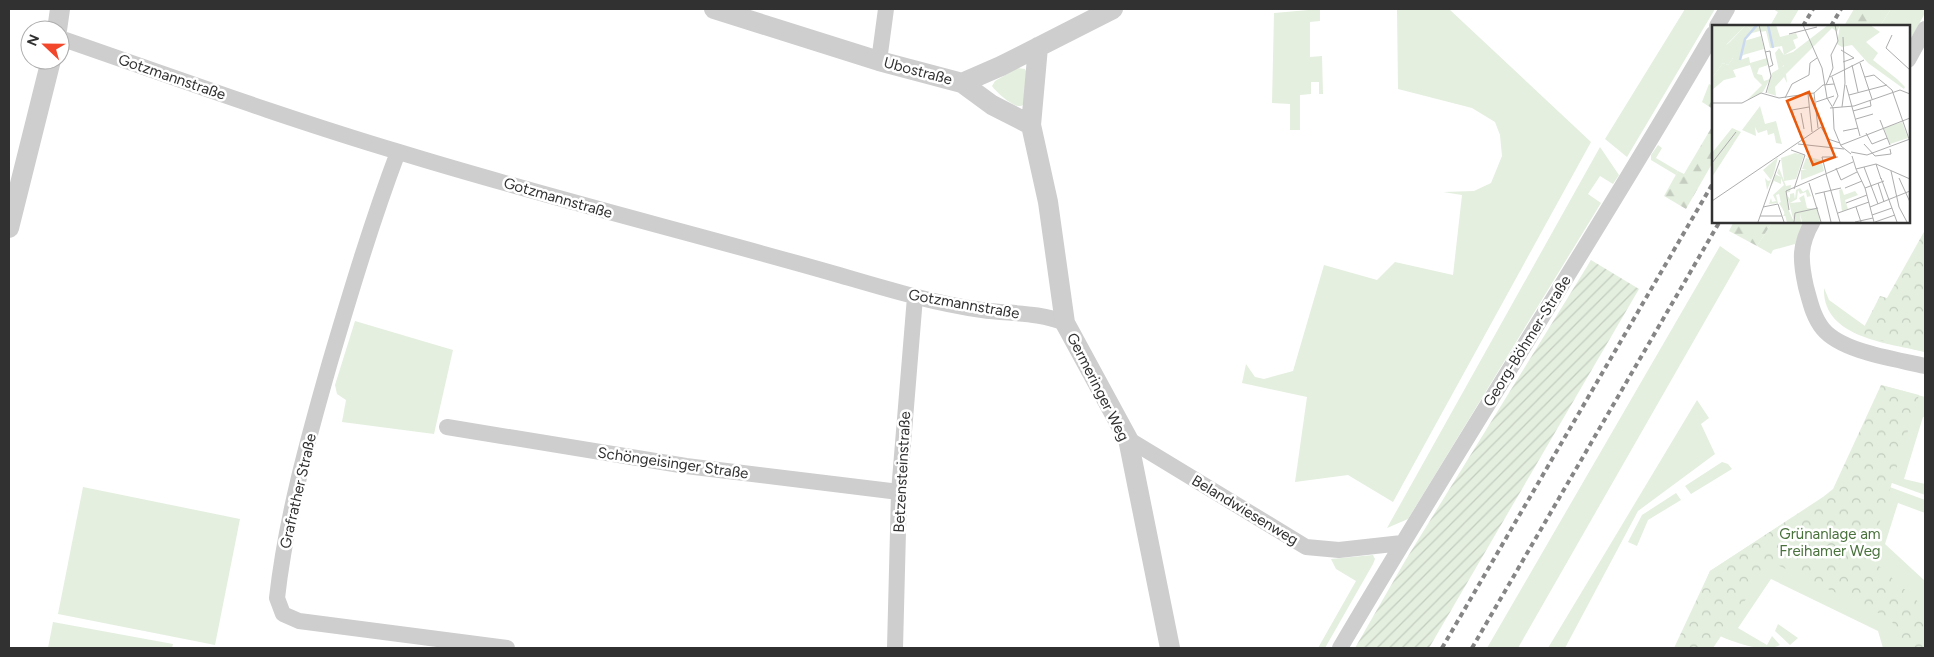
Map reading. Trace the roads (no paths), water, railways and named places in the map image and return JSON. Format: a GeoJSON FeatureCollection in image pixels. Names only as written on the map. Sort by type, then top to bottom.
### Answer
{"type":"FeatureCollection","features":[{"type":"Feature","properties":{"kind":"street","name":"Ubostraße"},"geometry":{"type":"LineString","coordinates":[[714,9],[879,61],[962,83],[1001,66],[1113,9]]}},
{"type":"Feature","properties":{"kind":"street"},"geometry":{"type":"LineString","coordinates":[[879,61],[886,9]]}},
{"type":"Feature","properties":{"kind":"street"},"geometry":{"type":"LineString","coordinates":[[1718,25],[1727,9]]}},
{"type":"Feature","properties":{"kind":"street"},"geometry":{"type":"LineString","coordinates":[[1909,58],[1925,30]]}},
{"type":"Feature","properties":{"kind":"street","name":"Georg-Böhmer-Straße"},"geometry":{"type":"LineString","coordinates":[[1340,648],[1402,543],[1650,142],[1712,36]]}},
{"type":"Feature","properties":{"kind":"street","name":"Gotzmannstraße"},"geometry":{"type":"LineString","coordinates":[[70,41],[398,152],[630,218],[915,297],[983,310],[1051,317],[1065,323]]}},
{"type":"Feature","properties":{"kind":"street","name":"Germeringer Weg"},"geometry":{"type":"LineString","coordinates":[[1038,47],[1030,125],[1048,202],[1065,323],[1128,439],[1170,648]]}},
{"type":"Feature","properties":{"kind":"street"},"geometry":{"type":"LineString","coordinates":[[9,228],[48,70]]}},
{"type":"Feature","properties":{"kind":"street"},"geometry":{"type":"LineString","coordinates":[[962,83],[992,105],[1030,125]]}},
{"type":"Feature","properties":{"kind":"street","name":"Grafrather Straße"},"geometry":{"type":"LineString","coordinates":[[398,152],[352,286],[318,406],[300,475],[276,598],[283,614],[299,621],[507,648]]}},
{"type":"Feature","properties":{"kind":"street"},"geometry":{"type":"LineString","coordinates":[[1812,222],[1804,239],[1801,263],[1812,309],[1822,328],[1844,345],[1925,366]]}},
{"type":"Feature","properties":{"kind":"street","name":"Betzensteinstraße"},"geometry":{"type":"LineString","coordinates":[[895,648],[899,492],[915,297]]}},
{"type":"Feature","properties":{"kind":"street","name":"Schöngeisinger Straße"},"geometry":{"type":"LineString","coordinates":[[447,427],[686,466],[899,492]]}},
{"type":"Feature","properties":{"kind":"street","name":"Belandwiesenweg"},"geometry":{"type":"LineString","coordinates":[[1128,439],[1306,547],[1339,550],[1402,543]]}},
{"type":"Feature","properties":{"kind":"railway"},"geometry":{"type":"LineString","coordinates":[[1804,25],[1813,9]]}},
{"type":"Feature","properties":{"kind":"railway"},"geometry":{"type":"LineString","coordinates":[[1832,25],[1841,9]]}},
{"type":"Feature","properties":{"kind":"railway"},"geometry":{"type":"LineString","coordinates":[[1442,648],[1712,185]]}},
{"type":"Feature","properties":{"kind":"railway"},"geometry":{"type":"LineString","coordinates":[[1472,648],[1719,222]]}},
{"type":"Feature","properties":{"kind":"park label","name":"Grünanlage am Freihamer Weg"},"geometry":{"type":"Point","coordinates":[1830,542]}}]}
